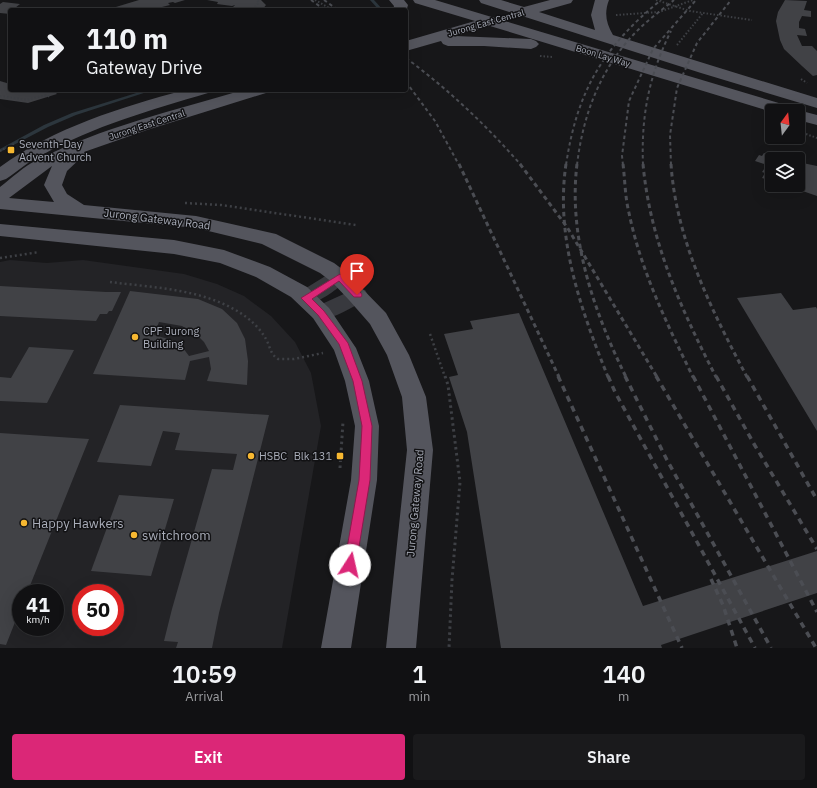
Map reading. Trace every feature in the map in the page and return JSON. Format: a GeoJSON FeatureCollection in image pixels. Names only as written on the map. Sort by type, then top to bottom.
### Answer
{"type":"FeatureCollection","features":[{"type":"Feature","properties":{"kind":"main road"},"geometry":{"type":"LineString","coordinates":[[396,0],[401,5],[400,8]]}},
{"type":"Feature","properties":{"kind":"main road","name":"Boon Lay Way"},"geometry":{"type":"LineString","coordinates":[[420,0],[465,15],[765,105]]}},
{"type":"Feature","properties":{"kind":"main road","name":"Boon Lay Way"},"geometry":{"type":"LineString","coordinates":[[486,0],[504,5],[522,6],[608,38],[817,103]]}},
{"type":"Feature","properties":{"kind":"main road","name":"Jurong East Central"},"geometry":{"type":"LineString","coordinates":[[408,45],[489,22],[522,6],[566,0]]}},
{"type":"Feature","properties":{"kind":"main road"},"geometry":{"type":"LineString","coordinates":[[602,0],[598,12],[598,21],[608,38]]}},
{"type":"Feature","properties":{"kind":"main road","name":"Jurong East Central"},"geometry":{"type":"LineString","coordinates":[[444,21],[504,5]]}},
{"type":"Feature","properties":{"kind":"main road"},"geometry":{"type":"LineString","coordinates":[[423,41],[484,41],[574,48]]}},
{"type":"Feature","properties":{"kind":"main road","name":"Jurong East Central"},"geometry":{"type":"LineString","coordinates":[[0,175],[40,148],[67,136],[124,112],[195,92]]}},
{"type":"Feature","properties":{"kind":"main road","name":"Jurong East Central"},"geometry":{"type":"LineString","coordinates":[[0,196],[42,164],[88,144],[141,126],[253,92]]}},
{"type":"Feature","properties":{"kind":"main road"},"geometry":{"type":"LineString","coordinates":[[805,116],[817,120]]}},
{"type":"Feature","properties":{"kind":"main road"},"geometry":{"type":"LineString","coordinates":[[80,211],[59,198],[53,185],[59,169],[88,144]]}},
{"type":"Feature","properties":{"kind":"main road","name":"Jurong Gateway Road"},"geometry":{"type":"LineString","coordinates":[[0,203],[196,222],[256,235],[269,239],[327,268],[340,277],[357,295],[378,319],[398,354],[414,397],[420,450],[401,648]]}},
{"type":"Feature","properties":{"kind":"main road"},"geometry":{"type":"LineString","coordinates":[[0,230],[42,243]]}},
{"type":"Feature","properties":{"kind":"main road"},"geometry":{"type":"LineString","coordinates":[[0,243],[174,247],[224,257],[263,272],[298,292],[313,306],[345,348],[357,381],[367,426],[364,480],[336,648]]}},
{"type":"Feature","properties":{"kind":"street"},"geometry":{"type":"LineString","coordinates":[[313,306],[340,277]]}},
{"type":"Feature","properties":{"kind":"street"},"geometry":{"type":"LineString","coordinates":[[313,306],[357,295]]}},
{"type":"Feature","properties":{"kind":"path"},"geometry":{"type":"LineString","coordinates":[[254,8],[259,2],[256,0]]}},
{"type":"Feature","properties":{"kind":"path"},"geometry":{"type":"LineString","coordinates":[[315,0],[329,8]]}},
{"type":"Feature","properties":{"kind":"path"},"geometry":{"type":"LineString","coordinates":[[656,0],[674,7],[752,20]]}},
{"type":"Feature","properties":{"kind":"path"},"geometry":{"type":"LineString","coordinates":[[611,15],[625,16],[659,12],[693,0]]}},
{"type":"Feature","properties":{"kind":"path"},"geometry":{"type":"LineString","coordinates":[[681,41],[703,13]]}},
{"type":"Feature","properties":{"kind":"path"},"geometry":{"type":"LineString","coordinates":[[538,56],[560,59]]}},
{"type":"Feature","properties":{"kind":"path"},"geometry":{"type":"LineString","coordinates":[[0,96],[27,100],[46,94],[50,97]]}},
{"type":"Feature","properties":{"kind":"path"},"geometry":{"type":"LineString","coordinates":[[0,151],[14,144]]}},
{"type":"Feature","properties":{"kind":"path"},"geometry":{"type":"LineString","coordinates":[[183,203],[221,205],[356,225]]}},
{"type":"Feature","properties":{"kind":"path"},"geometry":{"type":"LineString","coordinates":[[0,258],[42,243]]}},
{"type":"Feature","properties":{"kind":"path"},"geometry":{"type":"LineString","coordinates":[[110,282],[196,294],[234,308],[252,321],[266,339],[272,355],[285,360],[345,348]]}},
{"type":"Feature","properties":{"kind":"path"},"geometry":{"type":"LineString","coordinates":[[430,334],[448,385],[460,482],[452,580],[449,648]]}},
{"type":"Feature","properties":{"kind":"path"},"geometry":{"type":"LineString","coordinates":[[340,476],[343,420]]}},
{"type":"Feature","properties":{"kind":"shaded area"},"geometry":{"type":"Polygon","coordinates":[[[10,260],[47,263],[83,260],[184,274],[217,284],[244,296],[271,316],[295,342],[311,373],[321,426],[282,648],[0,648],[0,262],[10,260]]]}},
{"type":"Feature","properties":{"kind":"building"},"geometry":{"type":"Polygon","coordinates":[[[139,0],[185,0],[175,3],[168,3],[170,5],[158,8],[113,8],[139,0]]]}},
{"type":"Feature","properties":{"kind":"building"},"geometry":{"type":"Polygon","coordinates":[[[207,0],[261,0],[266,5],[264,8],[232,8],[235,5],[217,4],[218,2],[207,0]]]}},
{"type":"Feature","properties":{"kind":"building"},"geometry":{"type":"Polygon","coordinates":[[[785,0],[807,1],[804,10],[811,11],[811,17],[802,16],[799,22],[799,28],[805,29],[807,36],[797,35],[802,46],[812,46],[817,51],[817,75],[813,76],[784,49],[780,40],[776,21],[778,12],[785,0]]]}},
{"type":"Feature","properties":{"kind":"building"},"geometry":{"type":"Polygon","coordinates":[[[3,2],[20,4],[15,8],[8,8],[8,14],[0,13],[0,4],[3,2]]]}},
{"type":"Feature","properties":{"kind":"building"},"geometry":{"type":"Polygon","coordinates":[[[0,81],[8,83],[8,92],[59,92],[56,93],[57,94],[28,103],[0,99],[0,81]]]}},
{"type":"Feature","properties":{"kind":"building"},"geometry":{"type":"Polygon","coordinates":[[[764,153],[765,164],[755,161],[759,155],[762,156],[764,153]]]}},
{"type":"Feature","properties":{"kind":"building"},"geometry":{"type":"Polygon","coordinates":[[[805,163],[817,166],[817,196],[805,192],[805,163]]]}},
{"type":"Feature","properties":{"kind":"building"},"geometry":{"type":"Polygon","coordinates":[[[0,286],[121,292],[112,311],[109,311],[107,314],[100,314],[96,321],[0,316],[0,286]]]}},
{"type":"Feature","properties":{"kind":"building","name":"CPF Jurong Building"},"geometry":{"type":"Polygon","coordinates":[[[130,291],[198,299],[222,309],[237,323],[245,339],[248,361],[247,385],[207,381],[211,369],[209,357],[190,361],[185,380],[93,374],[130,291]],[[159,322],[154,335],[172,340],[183,348],[189,356],[209,351],[204,342],[196,334],[182,326],[159,322]]]}},
{"type":"Feature","properties":{"kind":"building"},"geometry":{"type":"Polygon","coordinates":[[[781,293],[793,310],[816,307],[817,309],[817,431],[737,298],[781,293]]]}},
{"type":"Feature","properties":{"kind":"building"},"geometry":{"type":"Polygon","coordinates":[[[519,313],[643,606],[817,551],[817,593],[661,645],[662,648],[501,648],[467,432],[449,377],[458,375],[444,334],[473,329],[470,321],[519,313]]]}},
{"type":"Feature","properties":{"kind":"building"},"geometry":{"type":"Polygon","coordinates":[[[29,347],[74,350],[47,403],[0,401],[0,377],[11,378],[29,347]]]}},
{"type":"Feature","properties":{"kind":"building"},"geometry":{"type":"Polygon","coordinates":[[[120,405],[269,415],[219,613],[212,648],[176,648],[178,642],[164,641],[212,469],[233,470],[237,454],[175,450],[180,433],[163,431],[151,466],[97,462],[120,405]]]}},
{"type":"Feature","properties":{"kind":"building"},"geometry":{"type":"Polygon","coordinates":[[[0,433],[89,439],[31,584],[12,584],[12,630],[6,645],[0,644],[0,433]]]}},
{"type":"Feature","properties":{"kind":"building","name":"switchroom"},"geometry":{"type":"Polygon","coordinates":[[[119,495],[174,499],[151,576],[91,571],[119,495]]]}},
{"type":"Feature","properties":{"kind":"waterway"},"geometry":{"type":"LineString","coordinates":[[372,0],[379,8]]}},
{"type":"Feature","properties":{"kind":"waterway"},"geometry":{"type":"LineString","coordinates":[[0,151],[46,126],[74,114],[145,92]]}},
{"type":"Feature","properties":{"kind":"railway"},"geometry":{"type":"LineString","coordinates":[[311,0],[322,8]]}},
{"type":"Feature","properties":{"kind":"railway"},"geometry":{"type":"LineString","coordinates":[[324,0],[335,8]]}},
{"type":"Feature","properties":{"kind":"railway"},"geometry":{"type":"LineString","coordinates":[[566,165],[577,115],[596,72],[608,53],[623,35],[661,0]]}},
{"type":"Feature","properties":{"kind":"railway"},"geometry":{"type":"LineString","coordinates":[[577,165],[589,109],[604,75],[626,43],[639,29],[674,0]]}},
{"type":"Feature","properties":{"kind":"railway"},"geometry":{"type":"LineString","coordinates":[[623,165],[622,156],[629,101],[653,49],[696,0]]}},
{"type":"Feature","properties":{"kind":"railway"},"geometry":{"type":"LineString","coordinates":[[671,165],[670,135],[677,88],[697,43],[731,0]]}},
{"type":"Feature","properties":{"kind":"railway"},"geometry":{"type":"LineString","coordinates":[[643,164],[643,130],[648,96],[663,47],[671,31]]}},
{"type":"Feature","properties":{"kind":"railway"},"geometry":{"type":"LineString","coordinates":[[408,60],[466,108],[521,165]]}},
{"type":"Feature","properties":{"kind":"railway"},"geometry":{"type":"LineString","coordinates":[[408,85],[435,121],[459,165]]}},
{"type":"Feature","properties":{"kind":"railway"},"geometry":{"type":"LineString","coordinates":[[459,164],[559,377]]}},
{"type":"Feature","properties":{"kind":"railway"},"geometry":{"type":"LineString","coordinates":[[520,164],[565,224]]}},
{"type":"Feature","properties":{"kind":"railway"},"geometry":{"type":"LineString","coordinates":[[565,224],[564,192],[566,164]]}},
{"type":"Feature","properties":{"kind":"railway"},"geometry":{"type":"LineString","coordinates":[[577,164],[575,192],[576,219],[581,250]]}},
{"type":"Feature","properties":{"kind":"railway"},"geometry":{"type":"LineString","coordinates":[[623,164],[628,207],[640,256],[664,317],[693,377]]}},
{"type":"Feature","properties":{"kind":"railway"},"geometry":{"type":"LineString","coordinates":[[643,164],[652,220],[669,274],[679,300],[716,377]]}},
{"type":"Feature","properties":{"kind":"railway"},"geometry":{"type":"LineString","coordinates":[[671,164],[674,192],[688,247],[709,301],[747,377]]}},
{"type":"Feature","properties":{"kind":"railway"},"geometry":{"type":"LineString","coordinates":[[565,224],[581,250]]}},
{"type":"Feature","properties":{"kind":"railway"},"geometry":{"type":"LineString","coordinates":[[565,224],[567,246],[580,300],[588,326],[608,377]]}},
{"type":"Feature","properties":{"kind":"railway"},"geometry":{"type":"LineString","coordinates":[[581,250],[657,377]]}},
{"type":"Feature","properties":{"kind":"railway"},"geometry":{"type":"LineString","coordinates":[[581,250],[594,301],[614,352],[626,377]]}},
{"type":"Feature","properties":{"kind":"railway"},"geometry":{"type":"LineString","coordinates":[[558,376],[682,648]]}},
{"type":"Feature","properties":{"kind":"railway"},"geometry":{"type":"LineString","coordinates":[[608,376],[615,392],[755,648]]}},
{"type":"Feature","properties":{"kind":"railway"},"geometry":{"type":"LineString","coordinates":[[625,376],[667,460],[771,648]]}},
{"type":"Feature","properties":{"kind":"railway"},"geometry":{"type":"LineString","coordinates":[[656,376],[816,648]]}},
{"type":"Feature","properties":{"kind":"railway"},"geometry":{"type":"LineString","coordinates":[[693,376],[817,612]]}},
{"type":"Feature","properties":{"kind":"railway"},"geometry":{"type":"LineString","coordinates":[[716,376],[754,444],[817,549]]}},
{"type":"Feature","properties":{"kind":"railway"},"geometry":{"type":"LineString","coordinates":[[747,376],[817,500]]}},
{"type":"Feature","properties":{"kind":"railway"},"geometry":{"type":"LineString","coordinates":[[711,579],[723,605],[737,648]]}},
{"type":"Feature","properties":{"kind":"place","name":"Seventh-Day Advent Church"},"geometry":{"type":"Point","coordinates":[11,150]}},
{"type":"Feature","properties":{"kind":"place","name":"CPF Jurong Building"},"geometry":{"type":"Point","coordinates":[135,337]}},
{"type":"Feature","properties":{"kind":"place","name":"HSBC"},"geometry":{"type":"Point","coordinates":[251,456]}},
{"type":"Feature","properties":{"kind":"place","name":"Blk 131"},"geometry":{"type":"Point","coordinates":[340,456]}},
{"type":"Feature","properties":{"kind":"place","name":"Happy Hawkers"},"geometry":{"type":"Point","coordinates":[24,523]}},
{"type":"Feature","properties":{"kind":"place","name":"switchroom"},"geometry":{"type":"Point","coordinates":[134,535]}},
{"type":"Feature","properties":{"kind":"route"},"geometry":{"type":"LineString","coordinates":[[350,565],[364,480],[367,426],[357,381],[343,343],[321,313],[306,298],[340,277],[357,295]]}}]}
